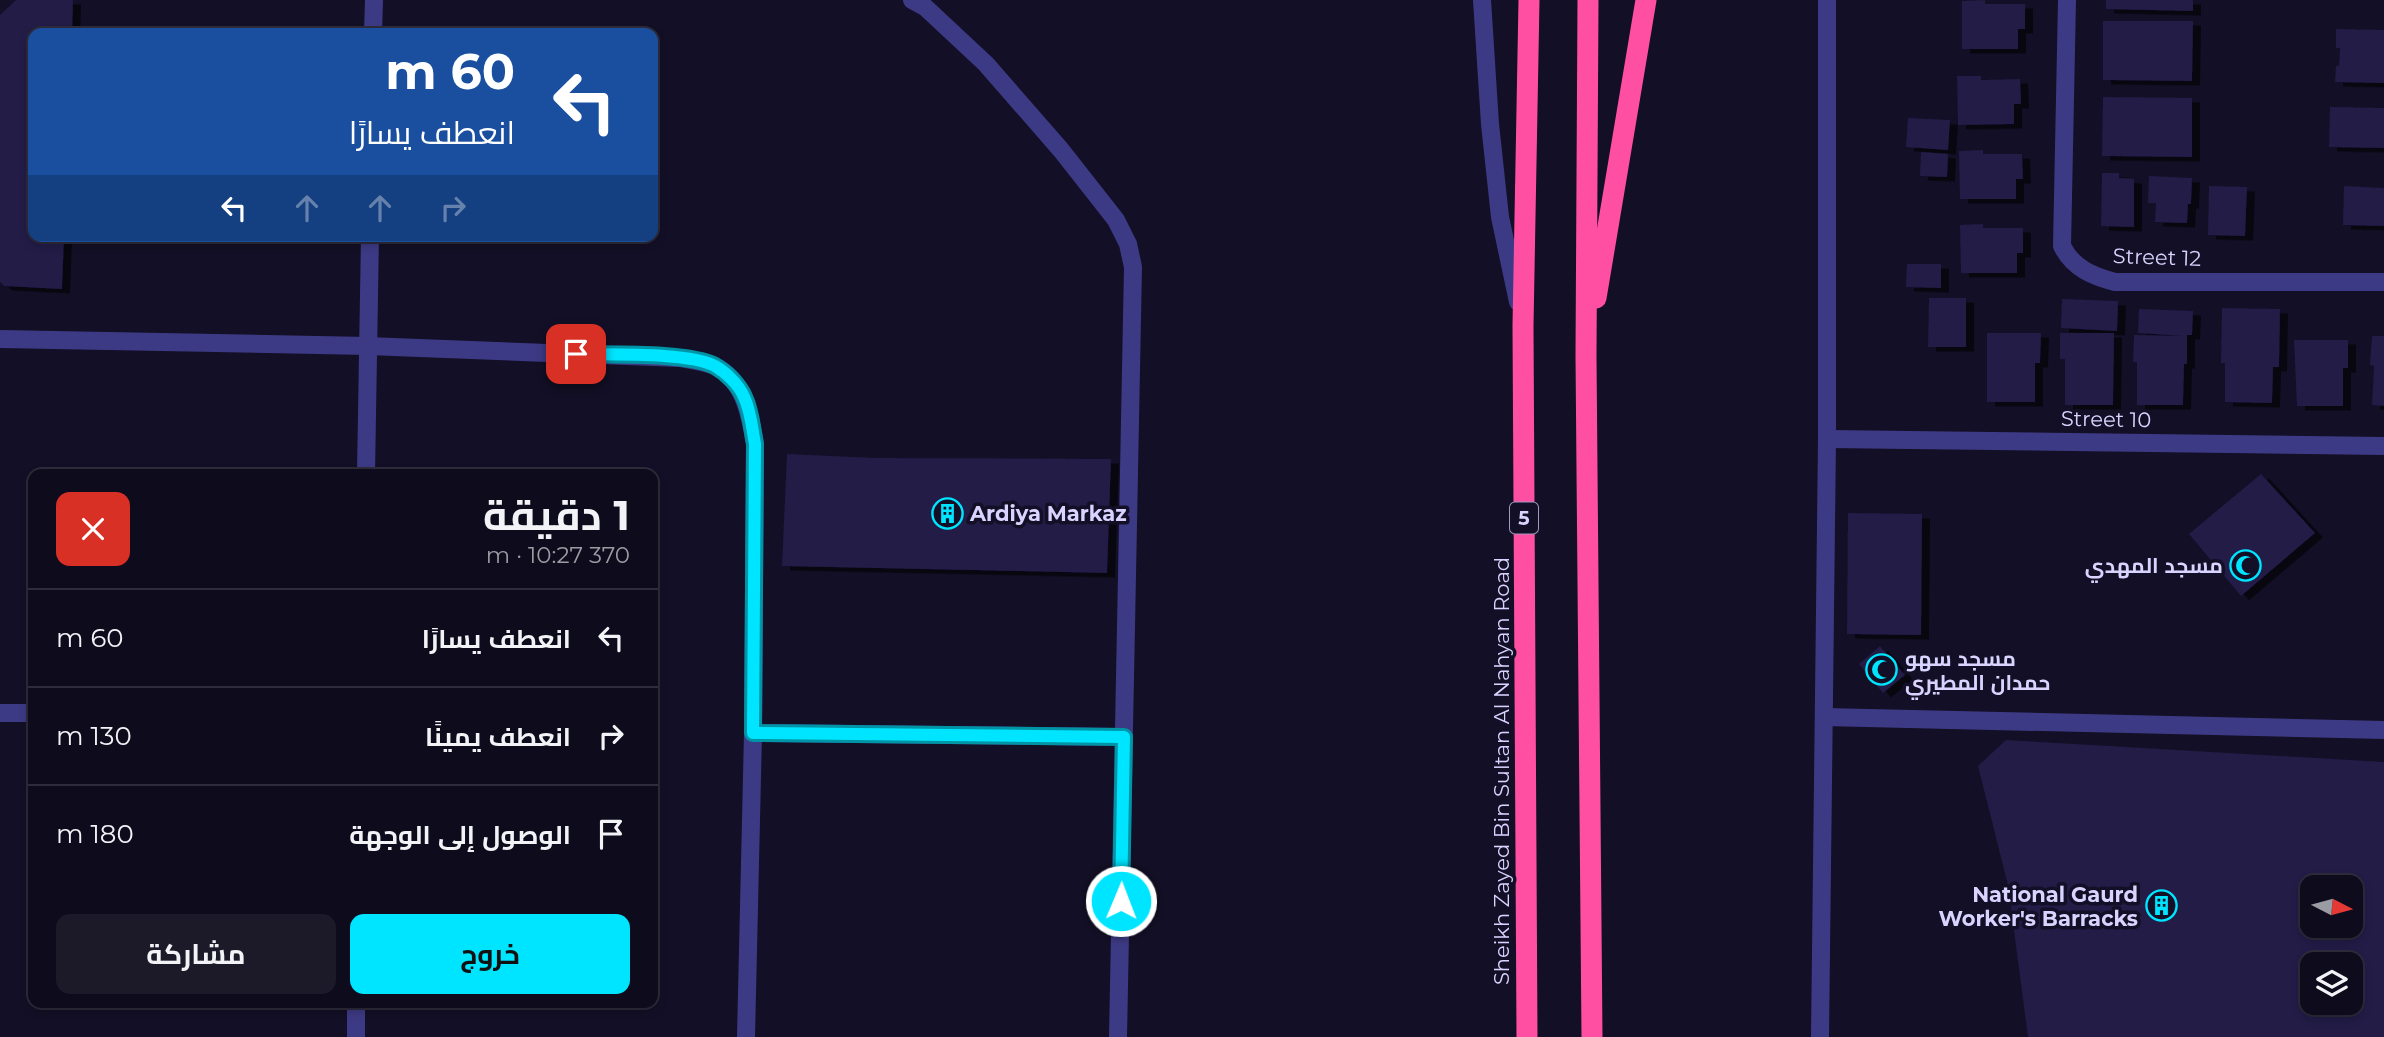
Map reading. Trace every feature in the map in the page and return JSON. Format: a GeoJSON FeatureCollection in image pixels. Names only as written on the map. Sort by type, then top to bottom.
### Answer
{"type":"FeatureCollection","features":[{"type":"Feature","properties":{"kind":"highway","name":"Sheikh Zayed Bin Sultan Al Nahyan Road"},"geometry":{"type":"LineString","coordinates":[[1527,1037],[1523,326],[1529,0]]}},
{"type":"Feature","properties":{"kind":"highway"},"geometry":{"type":"LineString","coordinates":[[1588,0],[1586,356],[1592,1037]]}},
{"type":"Feature","properties":{"kind":"highway"},"geometry":{"type":"LineString","coordinates":[[1586,356],[1646,0]]}},
{"type":"Feature","properties":{"kind":"street"},"geometry":{"type":"LineString","coordinates":[[373,28],[374,0]]}},
{"type":"Feature","properties":{"kind":"street"},"geometry":{"type":"LineString","coordinates":[[912,0],[925,7],[995,74],[1061,150],[1116,220],[1128,244],[1133,267],[1118,1037]]}},
{"type":"Feature","properties":{"kind":"street"},"geometry":{"type":"LineString","coordinates":[[1482,0],[1490,124],[1500,217],[1523,326]]}},
{"type":"Feature","properties":{"kind":"street"},"geometry":{"type":"LineString","coordinates":[[1820,1037],[1827,439],[1827,0]]}},
{"type":"Feature","properties":{"kind":"street","name":"Street 12"},"geometry":{"type":"LineString","coordinates":[[2067,0],[2063,246],[2069,260],[2095,277],[2115,282],[2384,282]]}},
{"type":"Feature","properties":{"kind":"street"},"geometry":{"type":"LineString","coordinates":[[366,469],[370,242]]}},
{"type":"Feature","properties":{"kind":"street"},"geometry":{"type":"LineString","coordinates":[[0,339],[368,346],[680,358],[714,365],[732,379],[744,396],[755,444],[753,733],[746,1037]]}},
{"type":"Feature","properties":{"kind":"street","name":"Street 10"},"geometry":{"type":"LineString","coordinates":[[1827,439],[2384,446]]}},
{"type":"Feature","properties":{"kind":"street"},"geometry":{"type":"LineString","coordinates":[[0,713],[28,713]]}},
{"type":"Feature","properties":{"kind":"street"},"geometry":{"type":"LineString","coordinates":[[1824,717],[2384,730]]}},
{"type":"Feature","properties":{"kind":"street"},"geometry":{"type":"LineString","coordinates":[[753,733],[1124,737]]}},
{"type":"Feature","properties":{"kind":"street"},"geometry":{"type":"LineString","coordinates":[[356,1008],[356,1037]]}},
{"type":"Feature","properties":{"kind":"building"},"geometry":{"type":"Polygon","coordinates":[[[16,0],[73,0],[72,28],[28,28],[28,242],[64,242],[62,289],[4,286],[0,282],[0,15],[16,0]]]}},
{"type":"Feature","properties":{"kind":"building"},"geometry":{"type":"Polygon","coordinates":[[[1985,0],[1985,4],[2025,4],[2025,29],[2018,29],[2018,49],[1962,49],[1962,1],[1985,0]]]}},
{"type":"Feature","properties":{"kind":"building"},"geometry":{"type":"Polygon","coordinates":[[[2106,0],[2193,0],[2193,11],[2106,9],[2106,0]]]}},
{"type":"Feature","properties":{"kind":"building"},"geometry":{"type":"Polygon","coordinates":[[[2103,21],[2193,21],[2192,81],[2103,80],[2103,21]]]}},
{"type":"Feature","properties":{"kind":"building"},"geometry":{"type":"Polygon","coordinates":[[[2336,29],[2384,30],[2384,83],[2335,82],[2340,48],[2336,48],[2336,29]]]}},
{"type":"Feature","properties":{"kind":"building"},"geometry":{"type":"Polygon","coordinates":[[[1957,76],[1981,76],[1981,80],[2020,79],[2021,104],[2014,104],[2014,124],[1958,125],[1957,76]]]}},
{"type":"Feature","properties":{"kind":"building"},"geometry":{"type":"Polygon","coordinates":[[[2103,97],[2192,98],[2192,157],[2102,156],[2103,97]]]}},
{"type":"Feature","properties":{"kind":"building"},"geometry":{"type":"Polygon","coordinates":[[[2330,107],[2384,108],[2384,148],[2329,147],[2330,107]]]}},
{"type":"Feature","properties":{"kind":"building"},"geometry":{"type":"Polygon","coordinates":[[[1908,118],[1950,120],[1948,150],[1906,147],[1908,118]]]}},
{"type":"Feature","properties":{"kind":"building"},"geometry":{"type":"Polygon","coordinates":[[[1983,150],[1983,154],[2022,154],[2023,179],[2016,179],[2016,199],[1960,199],[1959,151],[1983,150]]]}},
{"type":"Feature","properties":{"kind":"building"},"geometry":{"type":"Polygon","coordinates":[[[1921,152],[1948,154],[1947,177],[1920,176],[1921,152]]]}},
{"type":"Feature","properties":{"kind":"building"},"geometry":{"type":"Polygon","coordinates":[[[2102,173],[2119,173],[2119,178],[2134,179],[2134,227],[2101,226],[2102,173]]]}},
{"type":"Feature","properties":{"kind":"building"},"geometry":{"type":"Polygon","coordinates":[[[2149,176],[2192,178],[2187,223],[2155,222],[2156,203],[2148,203],[2149,176]]]}},
{"type":"Feature","properties":{"kind":"building"},"geometry":{"type":"Polygon","coordinates":[[[2209,186],[2247,187],[2245,236],[2208,235],[2209,186]]]}},
{"type":"Feature","properties":{"kind":"building"},"geometry":{"type":"Polygon","coordinates":[[[2344,186],[2384,188],[2384,226],[2343,225],[2344,186]]]}},
{"type":"Feature","properties":{"kind":"building"},"geometry":{"type":"Polygon","coordinates":[[[1983,224],[1983,228],[2023,228],[2023,253],[2017,253],[2017,273],[1961,273],[1960,225],[1983,224]]]}},
{"type":"Feature","properties":{"kind":"building"},"geometry":{"type":"Polygon","coordinates":[[[1907,264],[1941,264],[1941,288],[1906,287],[1907,264]]]}},
{"type":"Feature","properties":{"kind":"building"},"geometry":{"type":"Polygon","coordinates":[[[1929,298],[1966,298],[1966,347],[1928,347],[1929,298]]]}},
{"type":"Feature","properties":{"kind":"building"},"geometry":{"type":"Polygon","coordinates":[[[2062,299],[2118,301],[2117,331],[2061,328],[2062,299]]]}},
{"type":"Feature","properties":{"kind":"building"},"geometry":{"type":"Polygon","coordinates":[[[2222,308],[2280,309],[2279,367],[2273,367],[2272,403],[2225,402],[2225,363],[2221,363],[2222,308]]]}},
{"type":"Feature","properties":{"kind":"building"},"geometry":{"type":"Polygon","coordinates":[[[2139,309],[2193,311],[2192,335],[2187,335],[2183,405],[2137,405],[2137,362],[2133,362],[2134,335],[2183,336],[2138,333],[2139,309]]]}},
{"type":"Feature","properties":{"kind":"building"},"geometry":{"type":"Polygon","coordinates":[[[1987,333],[2041,333],[2040,363],[2035,363],[2035,402],[1987,402],[1987,333]]]}},
{"type":"Feature","properties":{"kind":"building"},"geometry":{"type":"Polygon","coordinates":[[[2060,333],[2114,333],[2113,405],[2065,405],[2065,359],[2060,359],[2060,333]]]}},
{"type":"Feature","properties":{"kind":"building"},"geometry":{"type":"Polygon","coordinates":[[[2372,336],[2384,336],[2384,406],[2372,405],[2372,336]]]}},
{"type":"Feature","properties":{"kind":"building"},"geometry":{"type":"Polygon","coordinates":[[[2294,340],[2348,340],[2348,368],[2343,368],[2343,406],[2297,406],[2294,340]]]}},
{"type":"Feature","properties":{"kind":"building","name":"Ardiya Markaz"},"geometry":{"type":"Polygon","coordinates":[[[787,454],[875,458],[1111,459],[1107,573],[782,566],[787,454]]]}},
{"type":"Feature","properties":{"kind":"building","name":"مسجد المهدي"},"geometry":{"type":"Polygon","coordinates":[[[2261,474],[2315,533],[2241,596],[2189,534],[2261,474]]]}},
{"type":"Feature","properties":{"kind":"building"},"geometry":{"type":"Polygon","coordinates":[[[1848,513],[1922,514],[1921,635],[1847,634],[1848,513]]]}},
{"type":"Feature","properties":{"kind":"building","name":"مسجد سهو حمدان المطيري"},"geometry":{"type":"Polygon","coordinates":[[[1880,646],[1905,675],[1883,693],[1859,664],[1880,646]]]}},
{"type":"Feature","properties":{"kind":"building","name":"National Gaurd Worker's Barracks"},"geometry":{"type":"Polygon","coordinates":[[[2006,740],[2384,762],[2384,1037],[2028,1037],[2008,885],[1978,766],[2006,740]]]}},
{"type":"Feature","properties":{"kind":"place","name":"Ardiya Markaz"},"geometry":{"type":"Point","coordinates":[947,513]}},
{"type":"Feature","properties":{"kind":"place","name":"مسجد المهدي"},"geometry":{"type":"Point","coordinates":[2246,565]}},
{"type":"Feature","properties":{"kind":"place","name":"مسجد سهو حمدان المطيري"},"geometry":{"type":"Point","coordinates":[1882,670]}},
{"type":"Feature","properties":{"kind":"place","name":"National Gaurd Worker's Barracks"},"geometry":{"type":"Point","coordinates":[2161,906]}},
{"type":"Feature","properties":{"kind":"route"},"geometry":{"type":"LineString","coordinates":[[576,354],[680,358],[714,365],[732,379],[744,396],[755,444],[753,733],[1124,737],[1121,901]]}}]}
